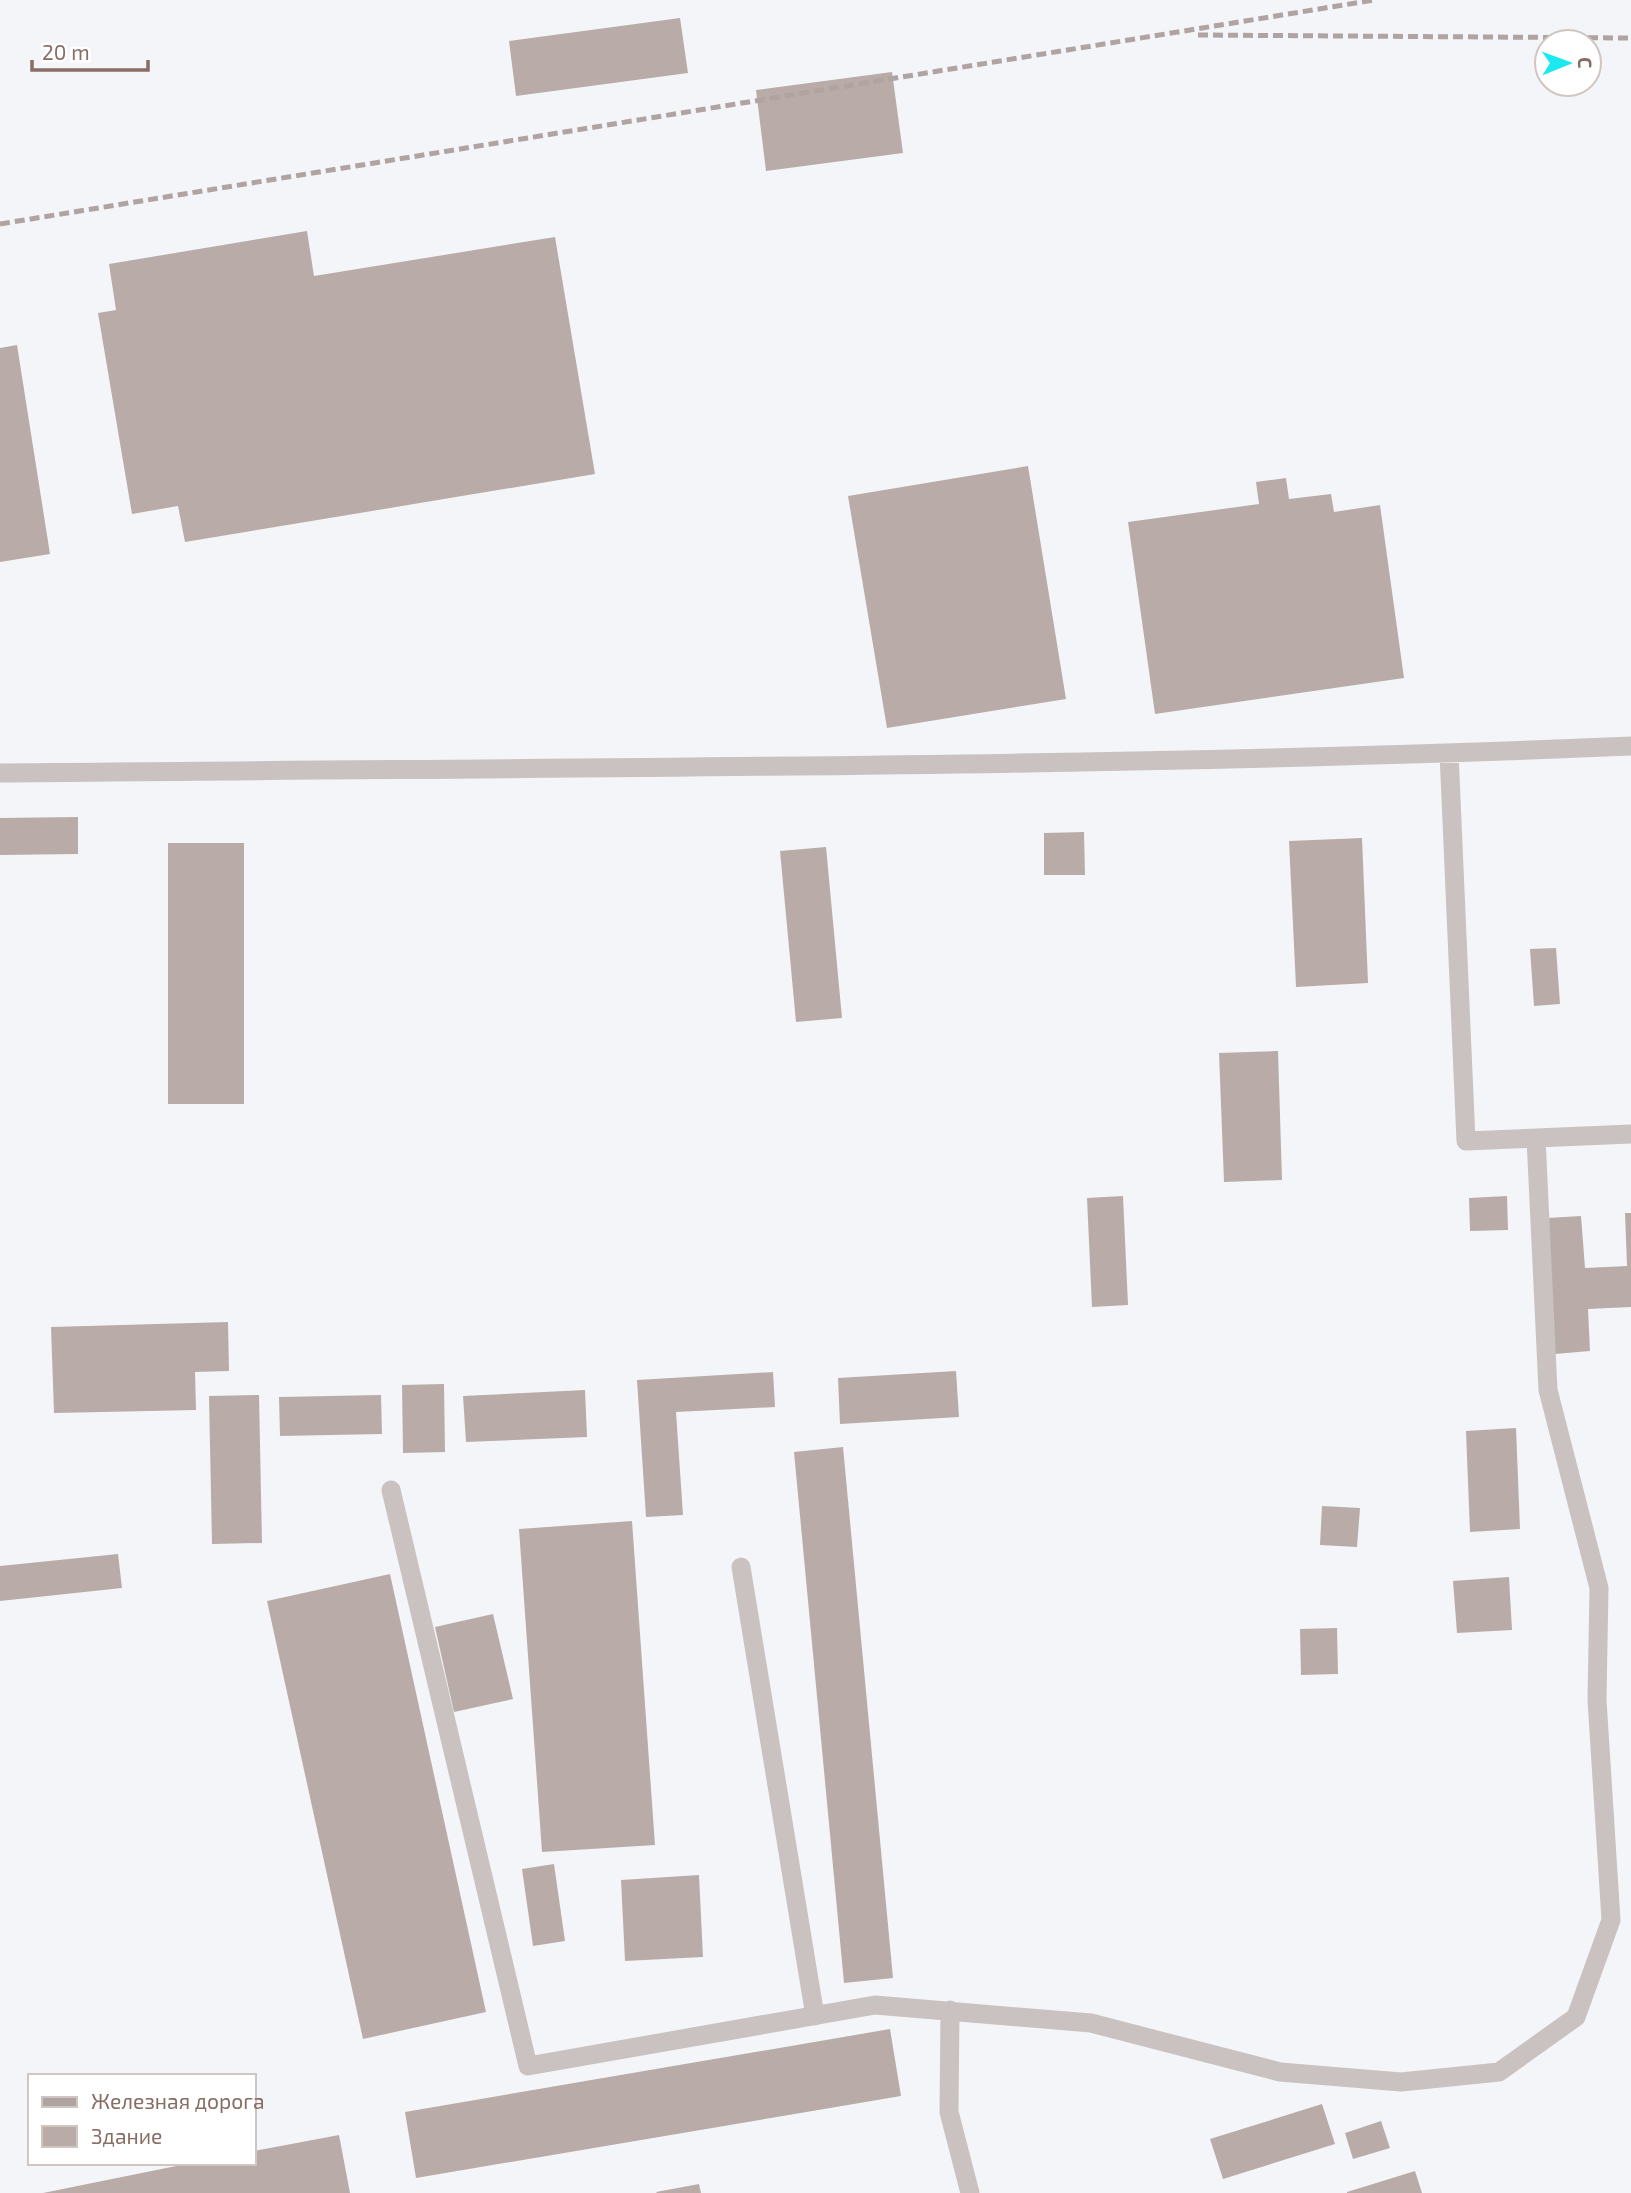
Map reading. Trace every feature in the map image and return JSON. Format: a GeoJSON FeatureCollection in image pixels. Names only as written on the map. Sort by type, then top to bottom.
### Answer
{"type":"FeatureCollection","features":[{"type":"Feature","properties":{"kind":"lane"},"geometry":{"type":"LineString","coordinates":[[0,774],[1449,753],[1631,746]]}},
{"type":"Feature","properties":{"kind":"lane"},"geometry":{"type":"LineString","coordinates":[[1449,753],[1466,1141],[1631,1134]]}},
{"type":"Feature","properties":{"kind":"lane"},"geometry":{"type":"LineString","coordinates":[[391,1490],[528,2066],[875,2005],[1091,2023],[1280,2072],[1401,2082],[1499,2073],[1576,2017],[1611,1920],[1597,1700],[1599,1588],[1548,1390],[1536,1138]]}},
{"type":"Feature","properties":{"kind":"lane"},"geometry":{"type":"LineString","coordinates":[[741,1567],[815,2016]]}},
{"type":"Feature","properties":{"kind":"lane"},"geometry":{"type":"LineString","coordinates":[[950,2010],[949,2112],[970,2193]]}},
{"type":"Feature","properties":{"kind":"building"},"geometry":{"type":"Polygon","coordinates":[[[680,18],[688,73],[516,96],[509,41],[680,18]]]}},
{"type":"Feature","properties":{"kind":"building"},"geometry":{"type":"Polygon","coordinates":[[[892,72],[903,153],[766,171],[756,90],[892,72]]]}},
{"type":"Feature","properties":{"kind":"building"},"geometry":{"type":"Polygon","coordinates":[[[307,231],[314,276],[555,237],[595,474],[185,542],[178,506],[132,514],[98,313],[116,310],[109,264],[307,231]]]}},
{"type":"Feature","properties":{"kind":"building"},"geometry":{"type":"Polygon","coordinates":[[[17,345],[50,554],[0,562],[0,348],[17,345]]]}},
{"type":"Feature","properties":{"kind":"building"},"geometry":{"type":"Polygon","coordinates":[[[1028,466],[1066,699],[887,728],[848,496],[1028,466]]]}},
{"type":"Feature","properties":{"kind":"building"},"geometry":{"type":"Polygon","coordinates":[[[1286,478],[1289,499],[1331,494],[1334,512],[1380,505],[1404,678],[1155,714],[1128,522],[1259,504],[1256,482],[1286,478]]]}},
{"type":"Feature","properties":{"kind":"building"},"geometry":{"type":"Polygon","coordinates":[[[78,817],[78,854],[0,855],[0,818],[78,817]]]}},
{"type":"Feature","properties":{"kind":"building"},"geometry":{"type":"Polygon","coordinates":[[[1084,832],[1085,875],[1044,875],[1044,833],[1084,832]]]}},
{"type":"Feature","properties":{"kind":"building"},"geometry":{"type":"Polygon","coordinates":[[[1362,838],[1368,983],[1296,987],[1289,841],[1362,838]]]}},
{"type":"Feature","properties":{"kind":"building"},"geometry":{"type":"Polygon","coordinates":[[[168,843],[244,843],[244,1104],[168,1104],[168,843]]]}},
{"type":"Feature","properties":{"kind":"building"},"geometry":{"type":"Polygon","coordinates":[[[826,847],[842,1018],[796,1022],[780,851],[826,847]]]}},
{"type":"Feature","properties":{"kind":"building"},"geometry":{"type":"Polygon","coordinates":[[[1556,948],[1560,1004],[1534,1006],[1530,949],[1556,948]]]}},
{"type":"Feature","properties":{"kind":"building"},"geometry":{"type":"Polygon","coordinates":[[[1278,1051],[1282,1180],[1224,1182],[1219,1053],[1278,1051]]]}},
{"type":"Feature","properties":{"kind":"building"},"geometry":{"type":"Polygon","coordinates":[[[1123,1196],[1128,1305],[1092,1307],[1087,1198],[1123,1196]]]}},
{"type":"Feature","properties":{"kind":"building"},"geometry":{"type":"Polygon","coordinates":[[[1507,1196],[1508,1230],[1470,1231],[1469,1198],[1507,1196]]]}},
{"type":"Feature","properties":{"kind":"building"},"geometry":{"type":"Polygon","coordinates":[[[1625,1213],[1631,1213],[1631,1307],[1588,1309],[1590,1351],[1555,1354],[1547,1218],[1581,1216],[1585,1268],[1627,1266],[1625,1213]]]}},
{"type":"Feature","properties":{"kind":"building"},"geometry":{"type":"Polygon","coordinates":[[[228,1322],[229,1371],[195,1372],[196,1410],[54,1413],[51,1327],[228,1322]]]}},
{"type":"Feature","properties":{"kind":"building"},"geometry":{"type":"Polygon","coordinates":[[[956,1371],[959,1417],[840,1424],[838,1378],[956,1371]]]}},
{"type":"Feature","properties":{"kind":"building"},"geometry":{"type":"Polygon","coordinates":[[[773,1372],[775,1407],[676,1412],[683,1515],[646,1517],[637,1380],[773,1372]]]}},
{"type":"Feature","properties":{"kind":"building"},"geometry":{"type":"Polygon","coordinates":[[[444,1384],[445,1452],[403,1453],[402,1385],[444,1384]]]}},
{"type":"Feature","properties":{"kind":"building"},"geometry":{"type":"Polygon","coordinates":[[[585,1390],[587,1437],[466,1442],[463,1396],[585,1390]]]}},
{"type":"Feature","properties":{"kind":"building"},"geometry":{"type":"Polygon","coordinates":[[[259,1395],[262,1543],[212,1544],[209,1396],[259,1395]]]}},
{"type":"Feature","properties":{"kind":"building"},"geometry":{"type":"Polygon","coordinates":[[[381,1395],[382,1434],[280,1436],[279,1397],[381,1395]]]}},
{"type":"Feature","properties":{"kind":"building"},"geometry":{"type":"Polygon","coordinates":[[[1516,1428],[1520,1529],[1470,1532],[1466,1431],[1516,1428]]]}},
{"type":"Feature","properties":{"kind":"building"},"geometry":{"type":"Polygon","coordinates":[[[843,1447],[893,1978],[844,1983],[794,1452],[843,1447]]]}},
{"type":"Feature","properties":{"kind":"building"},"geometry":{"type":"Polygon","coordinates":[[[1322,1506],[1360,1508],[1357,1547],[1320,1545],[1322,1506]]]}},
{"type":"Feature","properties":{"kind":"building"},"geometry":{"type":"Polygon","coordinates":[[[632,1521],[655,1845],[542,1852],[519,1529],[632,1521]]]}},
{"type":"Feature","properties":{"kind":"building"},"geometry":{"type":"Polygon","coordinates":[[[118,1554],[122,1588],[0,1601],[0,1566],[118,1554]]]}},
{"type":"Feature","properties":{"kind":"building"},"geometry":{"type":"Polygon","coordinates":[[[390,1574],[486,2012],[363,2039],[267,1601],[390,1574]]]}},
{"type":"Feature","properties":{"kind":"building"},"geometry":{"type":"Polygon","coordinates":[[[1509,1577],[1512,1630],[1457,1633],[1453,1581],[1509,1577]]]}},
{"type":"Feature","properties":{"kind":"building"},"geometry":{"type":"Polygon","coordinates":[[[493,1614],[513,1699],[454,1712],[435,1627],[493,1614]]]}},
{"type":"Feature","properties":{"kind":"building"},"geometry":{"type":"Polygon","coordinates":[[[1337,1628],[1338,1674],[1301,1675],[1300,1629],[1337,1628]]]}},
{"type":"Feature","properties":{"kind":"building"},"geometry":{"type":"Polygon","coordinates":[[[554,1864],[565,1941],[533,1946],[522,1869],[554,1864]]]}},
{"type":"Feature","properties":{"kind":"building"},"geometry":{"type":"Polygon","coordinates":[[[699,1875],[703,1957],[625,1961],[621,1880],[699,1875]]]}},
{"type":"Feature","properties":{"kind":"building"},"geometry":{"type":"Polygon","coordinates":[[[890,2029],[901,2096],[416,2178],[405,2112],[890,2029]]]}},
{"type":"Feature","properties":{"kind":"building"},"geometry":{"type":"Polygon","coordinates":[[[1322,2104],[1335,2144],[1223,2179],[1210,2139],[1322,2104]]]}},
{"type":"Feature","properties":{"kind":"building"},"geometry":{"type":"Polygon","coordinates":[[[1381,2121],[1390,2148],[1353,2159],[1345,2133],[1381,2121]]]}},
{"type":"Feature","properties":{"kind":"building"},"geometry":{"type":"Polygon","coordinates":[[[339,2135],[350,2193],[43,2193],[181,2165],[256,2165],[256,2151],[339,2135]]]}},
{"type":"Feature","properties":{"kind":"building"},"geometry":{"type":"Polygon","coordinates":[[[1415,2171],[1422,2193],[1347,2193],[1347,2192],[1415,2171]]]}},
{"type":"Feature","properties":{"kind":"building"},"geometry":{"type":"Polygon","coordinates":[[[699,2184],[701,2193],[656,2192],[699,2184]]]}},
{"type":"Feature","properties":{"kind":"railway"},"geometry":{"type":"LineString","coordinates":[[0,224],[1374,0]]}},
{"type":"Feature","properties":{"kind":"railway"},"geometry":{"type":"LineString","coordinates":[[1198,35],[1631,38]]}}]}
